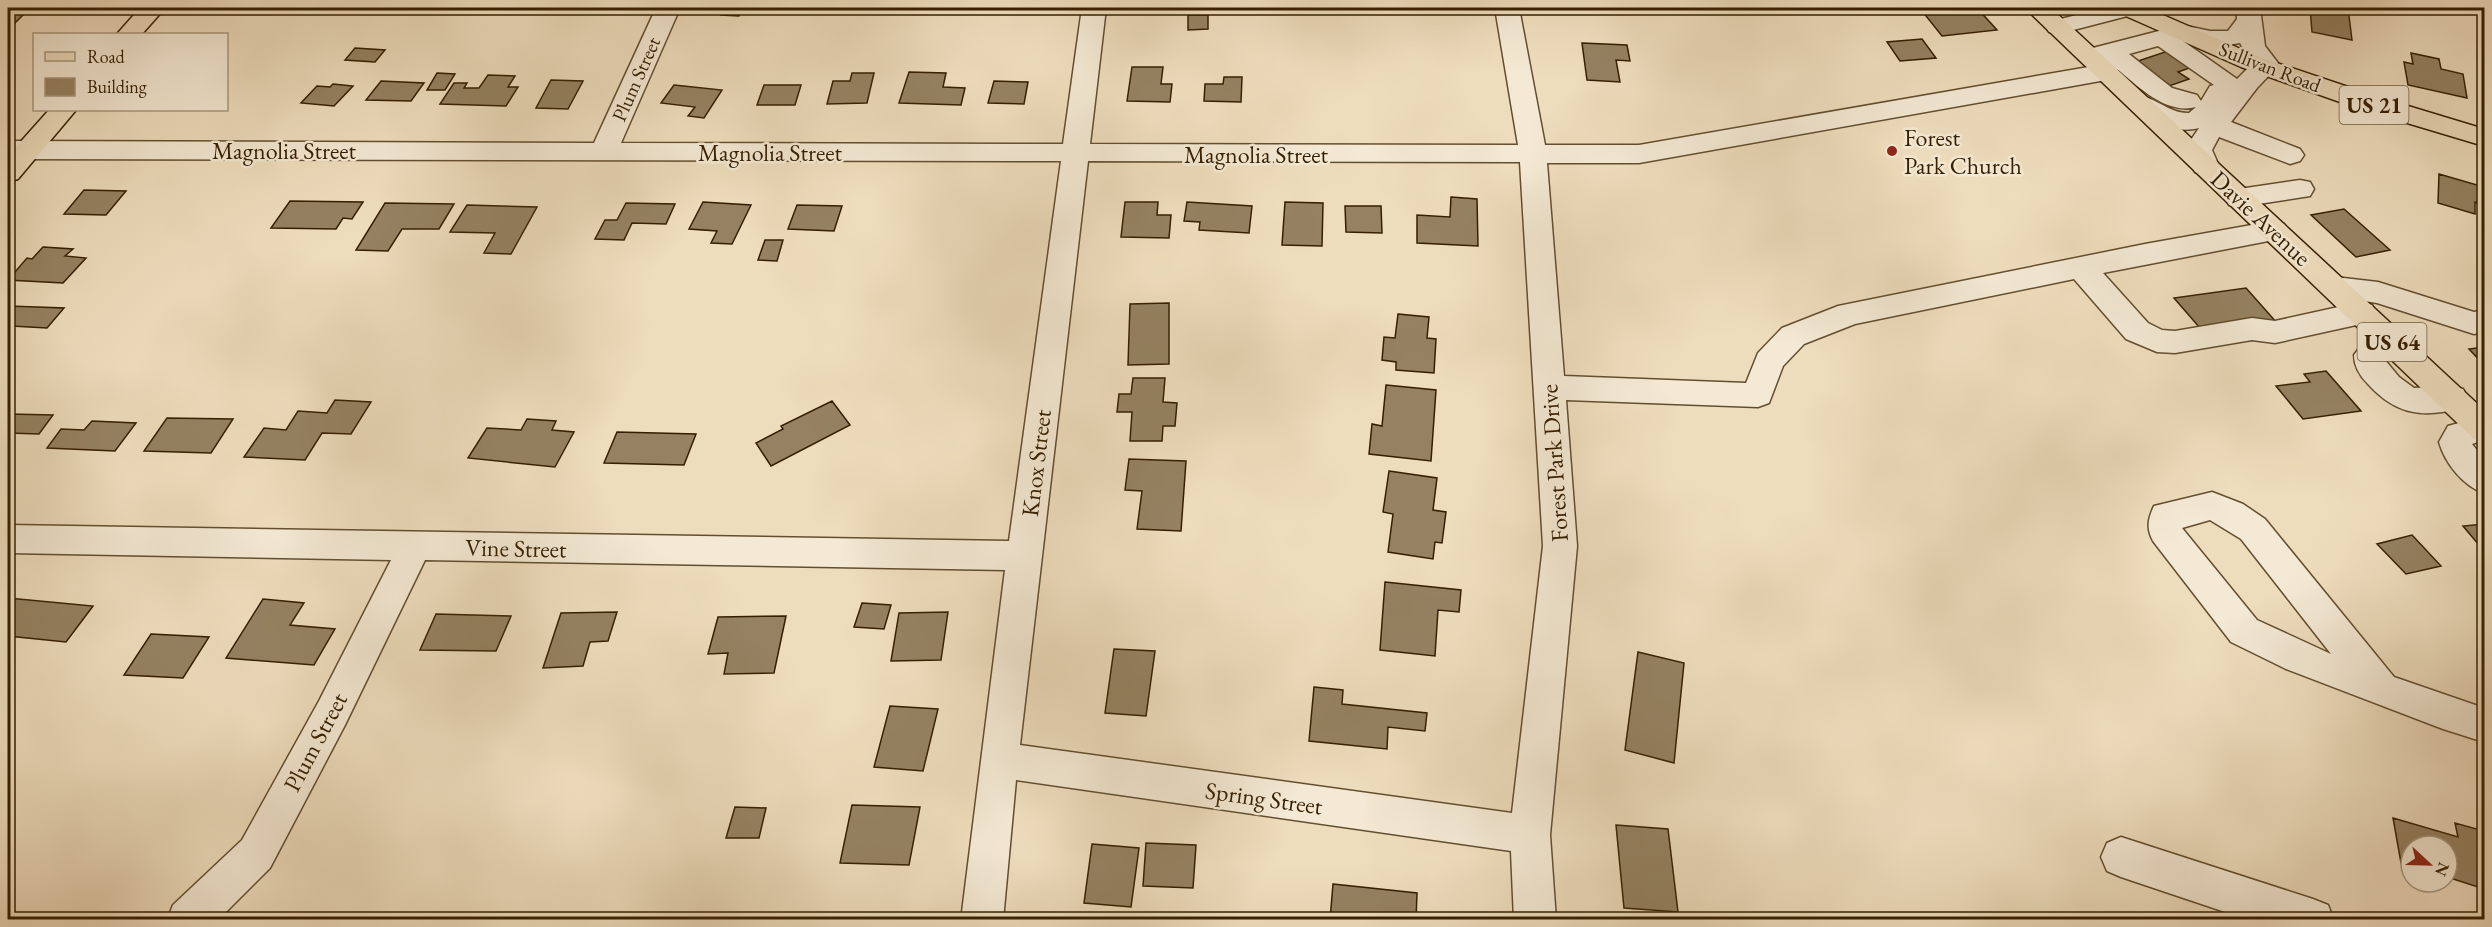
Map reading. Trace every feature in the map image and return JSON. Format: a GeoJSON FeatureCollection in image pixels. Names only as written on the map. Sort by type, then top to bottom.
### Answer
{"type":"FeatureCollection","features":[{"type":"Feature","properties":{"kind":"main road"},"geometry":{"type":"LineString","coordinates":[[130,33],[153,8]]}},
{"type":"Feature","properties":{"kind":"main road","name":"Davie Avenue"},"geometry":{"type":"LineString","coordinates":[[2037,8],[2102,60],[2139,104],[2397,346]]}},
{"type":"Feature","properties":{"kind":"main road","name":"Sullivan Road"},"geometry":{"type":"LineString","coordinates":[[2129,8],[2178,35],[2254,63],[2366,102],[2484,138]]}},
{"type":"Feature","properties":{"kind":"main road"},"geometry":{"type":"LineString","coordinates":[[8,173],[17,150],[62,111]]}},
{"type":"Feature","properties":{"kind":"main road"},"geometry":{"type":"LineString","coordinates":[[2452,398],[2484,428]]}},
{"type":"Feature","properties":{"kind":"street","name":"Plum Street"},"geometry":{"type":"LineString","coordinates":[[604,152],[668,8]]}},
{"type":"Feature","properties":{"kind":"street","name":"Knox Street"},"geometry":{"type":"LineString","coordinates":[[982,920],[1024,556],[1094,8]]}},
{"type":"Feature","properties":{"kind":"street","name":"Forest Park Drive"},"geometry":{"type":"LineString","coordinates":[[1507,8],[1533,154],[1560,546],[1530,835],[1535,920]]}},
{"type":"Feature","properties":{"kind":"street"},"geometry":{"type":"LineString","coordinates":[[2058,27],[2129,8]]}},
{"type":"Feature","properties":{"kind":"street"},"geometry":{"type":"LineString","coordinates":[[2178,35],[2217,40],[2232,38],[2241,35],[2248,14]]}},
{"type":"Feature","properties":{"kind":"street"},"geometry":{"type":"LineString","coordinates":[[2205,166],[2198,150],[2226,82],[2254,63],[2265,63],[2253,47],[2248,14]]}},
{"type":"Feature","properties":{"kind":"street"},"geometry":{"type":"LineString","coordinates":[[2100,16],[2137,44]]}},
{"type":"Feature","properties":{"kind":"street","name":"Magnolia Street"},"geometry":{"type":"LineString","coordinates":[[17,150],[1639,154],[2102,60],[2137,44],[2178,35]]}},
{"type":"Feature","properties":{"kind":"street"},"geometry":{"type":"LineString","coordinates":[[2178,35],[2226,82]]}},
{"type":"Feature","properties":{"kind":"street"},"geometry":{"type":"LineString","coordinates":[[2102,60],[2163,94],[2290,155]]}},
{"type":"Feature","properties":{"kind":"street"},"geometry":{"type":"LineString","coordinates":[[2139,104],[2161,115],[2182,120],[2212,116],[2248,82],[2254,63]]}},
{"type":"Feature","properties":{"kind":"street"},"geometry":{"type":"LineString","coordinates":[[2239,198],[2300,189]]}},
{"type":"Feature","properties":{"kind":"street"},"geometry":{"type":"LineString","coordinates":[[1549,387],[1758,395],[1769,361],[1793,336],[1849,314],[2274,231]]}},
{"type":"Feature","properties":{"kind":"street"},"geometry":{"type":"LineString","coordinates":[[2081,267],[2137,331],[2157,341],[2175,342],[2252,329],[2274,332],[2361,313]]}},
{"type":"Feature","properties":{"kind":"street"},"geometry":{"type":"LineString","coordinates":[[2335,288],[2378,293],[2474,323],[2484,321]]}},
{"type":"Feature","properties":{"kind":"street"},"geometry":{"type":"LineString","coordinates":[[2397,346],[2374,351],[2369,355],[2368,360],[2372,368],[2396,394],[2422,402],[2452,398]]}},
{"type":"Feature","properties":{"kind":"street"},"geometry":{"type":"LineString","coordinates":[[2484,428],[2459,435],[2455,442],[2458,452],[2484,480]]}},
{"type":"Feature","properties":{"kind":"street"},"geometry":{"type":"LineString","coordinates":[[2381,689],[2253,530],[2231,514],[2212,506],[2166,516],[2165,531],[2244,631],[2299,658],[2381,689],[2443,712],[2484,725]]}},
{"type":"Feature","properties":{"kind":"street","name":"Vine Street"},"geometry":{"type":"LineString","coordinates":[[8,539],[1024,556]]}},
{"type":"Feature","properties":{"kind":"street","name":"Plum Street"},"geometry":{"type":"LineString","coordinates":[[188,920],[256,854],[332,713],[415,546]]}},
{"type":"Feature","properties":{"kind":"street","name":"Spring Street"},"geometry":{"type":"LineString","coordinates":[[999,760],[1530,835]]}},
{"type":"Feature","properties":{"kind":"street"},"geometry":{"type":"LineString","coordinates":[[2121,857],[2313,920]]}},
{"type":"Feature","properties":{"kind":"building"},"geometry":{"type":"Polygon","coordinates":[[[8,8],[45,8],[38,14],[25,13],[8,30],[8,8]]]}},
{"type":"Feature","properties":{"kind":"building"},"geometry":{"type":"Polygon","coordinates":[[[225,8],[276,8],[270,14],[220,12],[225,8]]]}},
{"type":"Feature","properties":{"kind":"building"},"geometry":{"type":"Polygon","coordinates":[[[725,8],[744,8],[739,16],[721,15],[725,8]]]}},
{"type":"Feature","properties":{"kind":"building"},"geometry":{"type":"Polygon","coordinates":[[[1977,8],[1997,30],[1942,36],[1922,11],[1977,8]]]}},
{"type":"Feature","properties":{"kind":"building"},"geometry":{"type":"Polygon","coordinates":[[[2310,8],[2348,8],[2352,40],[2312,32],[2310,8]]]}},
{"type":"Feature","properties":{"kind":"building"},"geometry":{"type":"Polygon","coordinates":[[[1188,15],[1208,15],[1208,29],[1188,30],[1188,15]]]}},
{"type":"Feature","properties":{"kind":"building"},"geometry":{"type":"Polygon","coordinates":[[[1922,39],[1936,58],[1900,61],[1887,42],[1922,39]]]}},
{"type":"Feature","properties":{"kind":"building"},"geometry":{"type":"Polygon","coordinates":[[[1582,43],[1627,45],[1630,61],[1616,60],[1620,82],[1587,80],[1582,43]]]}},
{"type":"Feature","properties":{"kind":"building"},"geometry":{"type":"Polygon","coordinates":[[[355,48],[385,50],[375,62],[345,60],[355,48]]]}},
{"type":"Feature","properties":{"kind":"building"},"geometry":{"type":"Polygon","coordinates":[[[2168,51],[2192,67],[2178,72],[2189,79],[2169,86],[2135,62],[2168,51]]]}},
{"type":"Feature","properties":{"kind":"building"},"geometry":{"type":"Polygon","coordinates":[[[2411,53],[2439,59],[2441,69],[2463,74],[2467,98],[2408,85],[2404,62],[2413,64],[2411,53]]]}},
{"type":"Feature","properties":{"kind":"building"},"geometry":{"type":"Polygon","coordinates":[[[1132,67],[1163,67],[1161,84],[1172,84],[1170,102],[1127,101],[1132,67]]]}},
{"type":"Feature","properties":{"kind":"building"},"geometry":{"type":"Polygon","coordinates":[[[909,72],[946,73],[943,87],[965,88],[961,105],[899,103],[909,72]]]}},
{"type":"Feature","properties":{"kind":"building"},"geometry":{"type":"Polygon","coordinates":[[[437,73],[455,74],[445,90],[427,90],[437,73]]]}},
{"type":"Feature","properties":{"kind":"building"},"geometry":{"type":"Polygon","coordinates":[[[852,73],[874,73],[867,103],[827,104],[833,81],[850,81],[852,73]]]}},
{"type":"Feature","properties":{"kind":"building"},"geometry":{"type":"Polygon","coordinates":[[[488,75],[515,76],[508,87],[518,87],[506,106],[440,104],[454,83],[467,83],[464,88],[479,88],[488,75]]]}},
{"type":"Feature","properties":{"kind":"building"},"geometry":{"type":"Polygon","coordinates":[[[1224,77],[1242,77],[1241,102],[1204,101],[1205,84],[1223,84],[1224,77]]]}},
{"type":"Feature","properties":{"kind":"building"},"geometry":{"type":"Polygon","coordinates":[[[551,80],[583,81],[568,109],[536,108],[551,80]]]}},
{"type":"Feature","properties":{"kind":"building"},"geometry":{"type":"Polygon","coordinates":[[[381,81],[424,83],[411,101],[366,100],[381,81]]]}},
{"type":"Feature","properties":{"kind":"building"},"geometry":{"type":"Polygon","coordinates":[[[994,81],[1028,82],[1024,104],[988,103],[994,81]]]}},
{"type":"Feature","properties":{"kind":"building"},"geometry":{"type":"Polygon","coordinates":[[[333,84],[353,86],[334,106],[301,103],[317,86],[330,87],[333,84]]]}},
{"type":"Feature","properties":{"kind":"building"},"geometry":{"type":"Polygon","coordinates":[[[674,85],[722,90],[704,118],[688,116],[695,107],[661,103],[674,85]]]}},
{"type":"Feature","properties":{"kind":"building"},"geometry":{"type":"Polygon","coordinates":[[[764,85],[801,85],[795,105],[757,105],[764,85]]]}},
{"type":"Feature","properties":{"kind":"building"},"geometry":{"type":"Polygon","coordinates":[[[2439,174],[2484,187],[2484,205],[2475,202],[2475,214],[2438,203],[2439,174]]]}},
{"type":"Feature","properties":{"kind":"building"},"geometry":{"type":"Polygon","coordinates":[[[84,190],[126,191],[106,215],[64,214],[84,190]]]}},
{"type":"Feature","properties":{"kind":"building"},"geometry":{"type":"Polygon","coordinates":[[[1451,197],[1477,199],[1478,246],[1417,243],[1417,215],[1450,217],[1451,197]]]}},
{"type":"Feature","properties":{"kind":"building"},"geometry":{"type":"Polygon","coordinates":[[[290,201],[363,202],[352,219],[343,218],[336,229],[271,228],[290,201]]]}},
{"type":"Feature","properties":{"kind":"building"},"geometry":{"type":"Polygon","coordinates":[[[703,202],[751,205],[732,244],[711,243],[717,231],[689,229],[703,202]]]}},
{"type":"Feature","properties":{"kind":"building"},"geometry":{"type":"Polygon","coordinates":[[[1125,202],[1158,202],[1157,215],[1171,215],[1169,238],[1121,237],[1125,202]]]}},
{"type":"Feature","properties":{"kind":"building"},"geometry":{"type":"Polygon","coordinates":[[[1187,202],[1252,206],[1249,233],[1199,230],[1200,222],[1184,221],[1187,202]]]}},
{"type":"Feature","properties":{"kind":"building"},"geometry":{"type":"Polygon","coordinates":[[[1285,202],[1323,203],[1322,246],[1282,245],[1285,202]]]}},
{"type":"Feature","properties":{"kind":"building"},"geometry":{"type":"Polygon","coordinates":[[[385,203],[454,204],[439,229],[402,229],[388,251],[356,250],[385,203]]]}},
{"type":"Feature","properties":{"kind":"building"},"geometry":{"type":"Polygon","coordinates":[[[626,203],[675,204],[666,224],[632,223],[624,240],[595,239],[605,220],[617,220],[626,203]]]}},
{"type":"Feature","properties":{"kind":"building"},"geometry":{"type":"Polygon","coordinates":[[[467,205],[537,207],[511,254],[484,253],[495,233],[450,232],[467,205]]]}},
{"type":"Feature","properties":{"kind":"building"},"geometry":{"type":"Polygon","coordinates":[[[797,205],[842,206],[834,231],[788,229],[797,205]]]}},
{"type":"Feature","properties":{"kind":"building"},"geometry":{"type":"Polygon","coordinates":[[[1345,206],[1381,206],[1382,233],[1346,232],[1345,206]]]}},
{"type":"Feature","properties":{"kind":"building"},"geometry":{"type":"Polygon","coordinates":[[[2344,209],[2390,250],[2356,257],[2311,215],[2344,209]]]}},
{"type":"Feature","properties":{"kind":"building"},"geometry":{"type":"Polygon","coordinates":[[[765,240],[783,240],[777,261],[758,260],[765,240]]]}},
{"type":"Feature","properties":{"kind":"building"},"geometry":{"type":"Polygon","coordinates":[[[43,247],[73,249],[65,256],[86,258],[63,283],[8,280],[27,258],[32,259],[43,247]]]}},
{"type":"Feature","properties":{"kind":"building"},"geometry":{"type":"Polygon","coordinates":[[[2246,288],[2278,324],[2200,328],[2174,298],[2246,288]]]}},
{"type":"Feature","properties":{"kind":"building"},"geometry":{"type":"Polygon","coordinates":[[[1169,303],[1169,364],[1128,365],[1130,304],[1169,303]]]}},
{"type":"Feature","properties":{"kind":"building"},"geometry":{"type":"Polygon","coordinates":[[[8,306],[64,308],[47,328],[11,326],[8,330],[8,306]]]}},
{"type":"Feature","properties":{"kind":"building"},"geometry":{"type":"Polygon","coordinates":[[[1398,314],[1429,317],[1427,338],[1436,339],[1434,373],[1396,370],[1396,362],[1382,360],[1384,337],[1395,338],[1398,314]]]}},
{"type":"Feature","properties":{"kind":"building"},"geometry":{"type":"Polygon","coordinates":[[[2484,347],[2484,365],[2469,349],[2484,347]]]}},
{"type":"Feature","properties":{"kind":"building"},"geometry":{"type":"Polygon","coordinates":[[[2326,371],[2361,411],[2303,419],[2276,386],[2310,382],[2304,374],[2326,371]]]}},
{"type":"Feature","properties":{"kind":"building"},"geometry":{"type":"Polygon","coordinates":[[[1133,378],[1165,378],[1163,402],[1177,403],[1175,426],[1163,426],[1162,441],[1130,441],[1132,412],[1117,412],[1119,394],[1131,394],[1133,378]]]}},
{"type":"Feature","properties":{"kind":"building"},"geometry":{"type":"Polygon","coordinates":[[[1386,385],[1436,390],[1431,461],[1369,454],[1372,424],[1382,426],[1386,385]]]}},
{"type":"Feature","properties":{"kind":"building"},"geometry":{"type":"Polygon","coordinates":[[[335,400],[371,402],[351,434],[322,433],[305,460],[244,457],[264,428],[286,430],[298,411],[327,413],[335,400]]]}},
{"type":"Feature","properties":{"kind":"building"},"geometry":{"type":"Polygon","coordinates":[[[832,401],[850,425],[771,466],[756,443],[783,429],[781,426],[832,401]]]}},
{"type":"Feature","properties":{"kind":"building"},"geometry":{"type":"Polygon","coordinates":[[[8,414],[53,415],[39,434],[8,433],[8,414]]]}},
{"type":"Feature","properties":{"kind":"building"},"geometry":{"type":"Polygon","coordinates":[[[167,418],[233,419],[211,453],[144,451],[167,418]]]}},
{"type":"Feature","properties":{"kind":"building"},"geometry":{"type":"Polygon","coordinates":[[[527,419],[556,421],[552,430],[574,432],[555,467],[468,458],[487,428],[521,430],[527,419]]]}},
{"type":"Feature","properties":{"kind":"building"},"geometry":{"type":"Polygon","coordinates":[[[92,421],[136,423],[115,451],[47,448],[61,429],[84,430],[92,421]]]}},
{"type":"Feature","properties":{"kind":"building"},"geometry":{"type":"Polygon","coordinates":[[[617,432],[696,434],[684,465],[604,463],[617,432]]]}},
{"type":"Feature","properties":{"kind":"building"},"geometry":{"type":"Polygon","coordinates":[[[1129,459],[1186,461],[1181,531],[1137,529],[1142,491],[1125,490],[1129,459]]]}},
{"type":"Feature","properties":{"kind":"building"},"geometry":{"type":"Polygon","coordinates":[[[1389,471],[1437,478],[1433,510],[1446,512],[1442,543],[1435,542],[1433,559],[1388,552],[1393,514],[1383,512],[1389,471]]]}},
{"type":"Feature","properties":{"kind":"building"},"geometry":{"type":"Polygon","coordinates":[[[2484,524],[2484,551],[2463,526],[2484,524]]]}},
{"type":"Feature","properties":{"kind":"building"},"geometry":{"type":"Polygon","coordinates":[[[2412,535],[2441,566],[2406,574],[2377,544],[2412,535]]]}},
{"type":"Feature","properties":{"kind":"building"},"geometry":{"type":"Polygon","coordinates":[[[1385,582],[1461,590],[1459,612],[1438,610],[1435,656],[1380,650],[1385,582]]]}},
{"type":"Feature","properties":{"kind":"building"},"geometry":{"type":"Polygon","coordinates":[[[8,598],[93,606],[66,642],[8,636],[8,598]]]}},
{"type":"Feature","properties":{"kind":"building"},"geometry":{"type":"Polygon","coordinates":[[[263,599],[304,603],[290,625],[335,629],[314,665],[226,658],[263,599]]]}},
{"type":"Feature","properties":{"kind":"building"},"geometry":{"type":"Polygon","coordinates":[[[862,603],[891,605],[884,629],[854,627],[862,603]]]}},
{"type":"Feature","properties":{"kind":"building"},"geometry":{"type":"Polygon","coordinates":[[[617,612],[608,641],[590,642],[583,666],[543,668],[561,613],[617,612]]]}},
{"type":"Feature","properties":{"kind":"building"},"geometry":{"type":"Polygon","coordinates":[[[948,612],[941,660],[891,661],[899,613],[948,612]]]}},
{"type":"Feature","properties":{"kind":"building"},"geometry":{"type":"Polygon","coordinates":[[[436,614],[511,616],[496,651],[420,650],[436,614]]]}},
{"type":"Feature","properties":{"kind":"building"},"geometry":{"type":"Polygon","coordinates":[[[786,616],[774,673],[724,674],[728,653],[708,654],[718,617],[786,616]]]}},
{"type":"Feature","properties":{"kind":"building"},"geometry":{"type":"Polygon","coordinates":[[[151,634],[209,637],[183,678],[124,675],[151,634]]]}},
{"type":"Feature","properties":{"kind":"building"},"geometry":{"type":"Polygon","coordinates":[[[1114,649],[1155,651],[1146,716],[1105,713],[1114,649]]]}},
{"type":"Feature","properties":{"kind":"building"},"geometry":{"type":"Polygon","coordinates":[[[1638,652],[1684,663],[1674,763],[1625,750],[1638,652]]]}},
{"type":"Feature","properties":{"kind":"building"},"geometry":{"type":"Polygon","coordinates":[[[1314,687],[1343,690],[1342,704],[1427,713],[1425,731],[1388,727],[1387,749],[1309,741],[1314,687]]]}},
{"type":"Feature","properties":{"kind":"building"},"geometry":{"type":"Polygon","coordinates":[[[890,706],[938,709],[923,771],[874,767],[890,706]]]}},
{"type":"Feature","properties":{"kind":"building"},"geometry":{"type":"Polygon","coordinates":[[[852,805],[920,807],[909,865],[840,863],[852,805]]]}},
{"type":"Feature","properties":{"kind":"building"},"geometry":{"type":"Polygon","coordinates":[[[735,807],[766,808],[759,838],[726,838],[735,807]]]}},
{"type":"Feature","properties":{"kind":"building"},"geometry":{"type":"Polygon","coordinates":[[[2393,818],[2448,834],[2399,834],[2399,852],[2393,818]]]}},
{"type":"Feature","properties":{"kind":"building"},"geometry":{"type":"Polygon","coordinates":[[[2455,823],[2484,831],[2484,889],[2459,881],[2459,834],[2455,823]]]}},
{"type":"Feature","properties":{"kind":"building"},"geometry":{"type":"Polygon","coordinates":[[[1616,825],[1668,829],[1678,912],[1624,908],[1616,825]]]}},
{"type":"Feature","properties":{"kind":"building"},"geometry":{"type":"Polygon","coordinates":[[[1146,843],[1196,845],[1193,888],[1143,886],[1146,843]]]}},
{"type":"Feature","properties":{"kind":"building"},"geometry":{"type":"Polygon","coordinates":[[[1092,844],[1139,848],[1131,907],[1084,903],[1092,844]]]}},
{"type":"Feature","properties":{"kind":"building"},"geometry":{"type":"Polygon","coordinates":[[[1333,884],[1417,893],[1416,920],[1330,920],[1333,884]]]}},
{"type":"Feature","properties":{"kind":"place","name":"Forest Park Church"},"geometry":{"type":"Point","coordinates":[1892,151]}}]}
